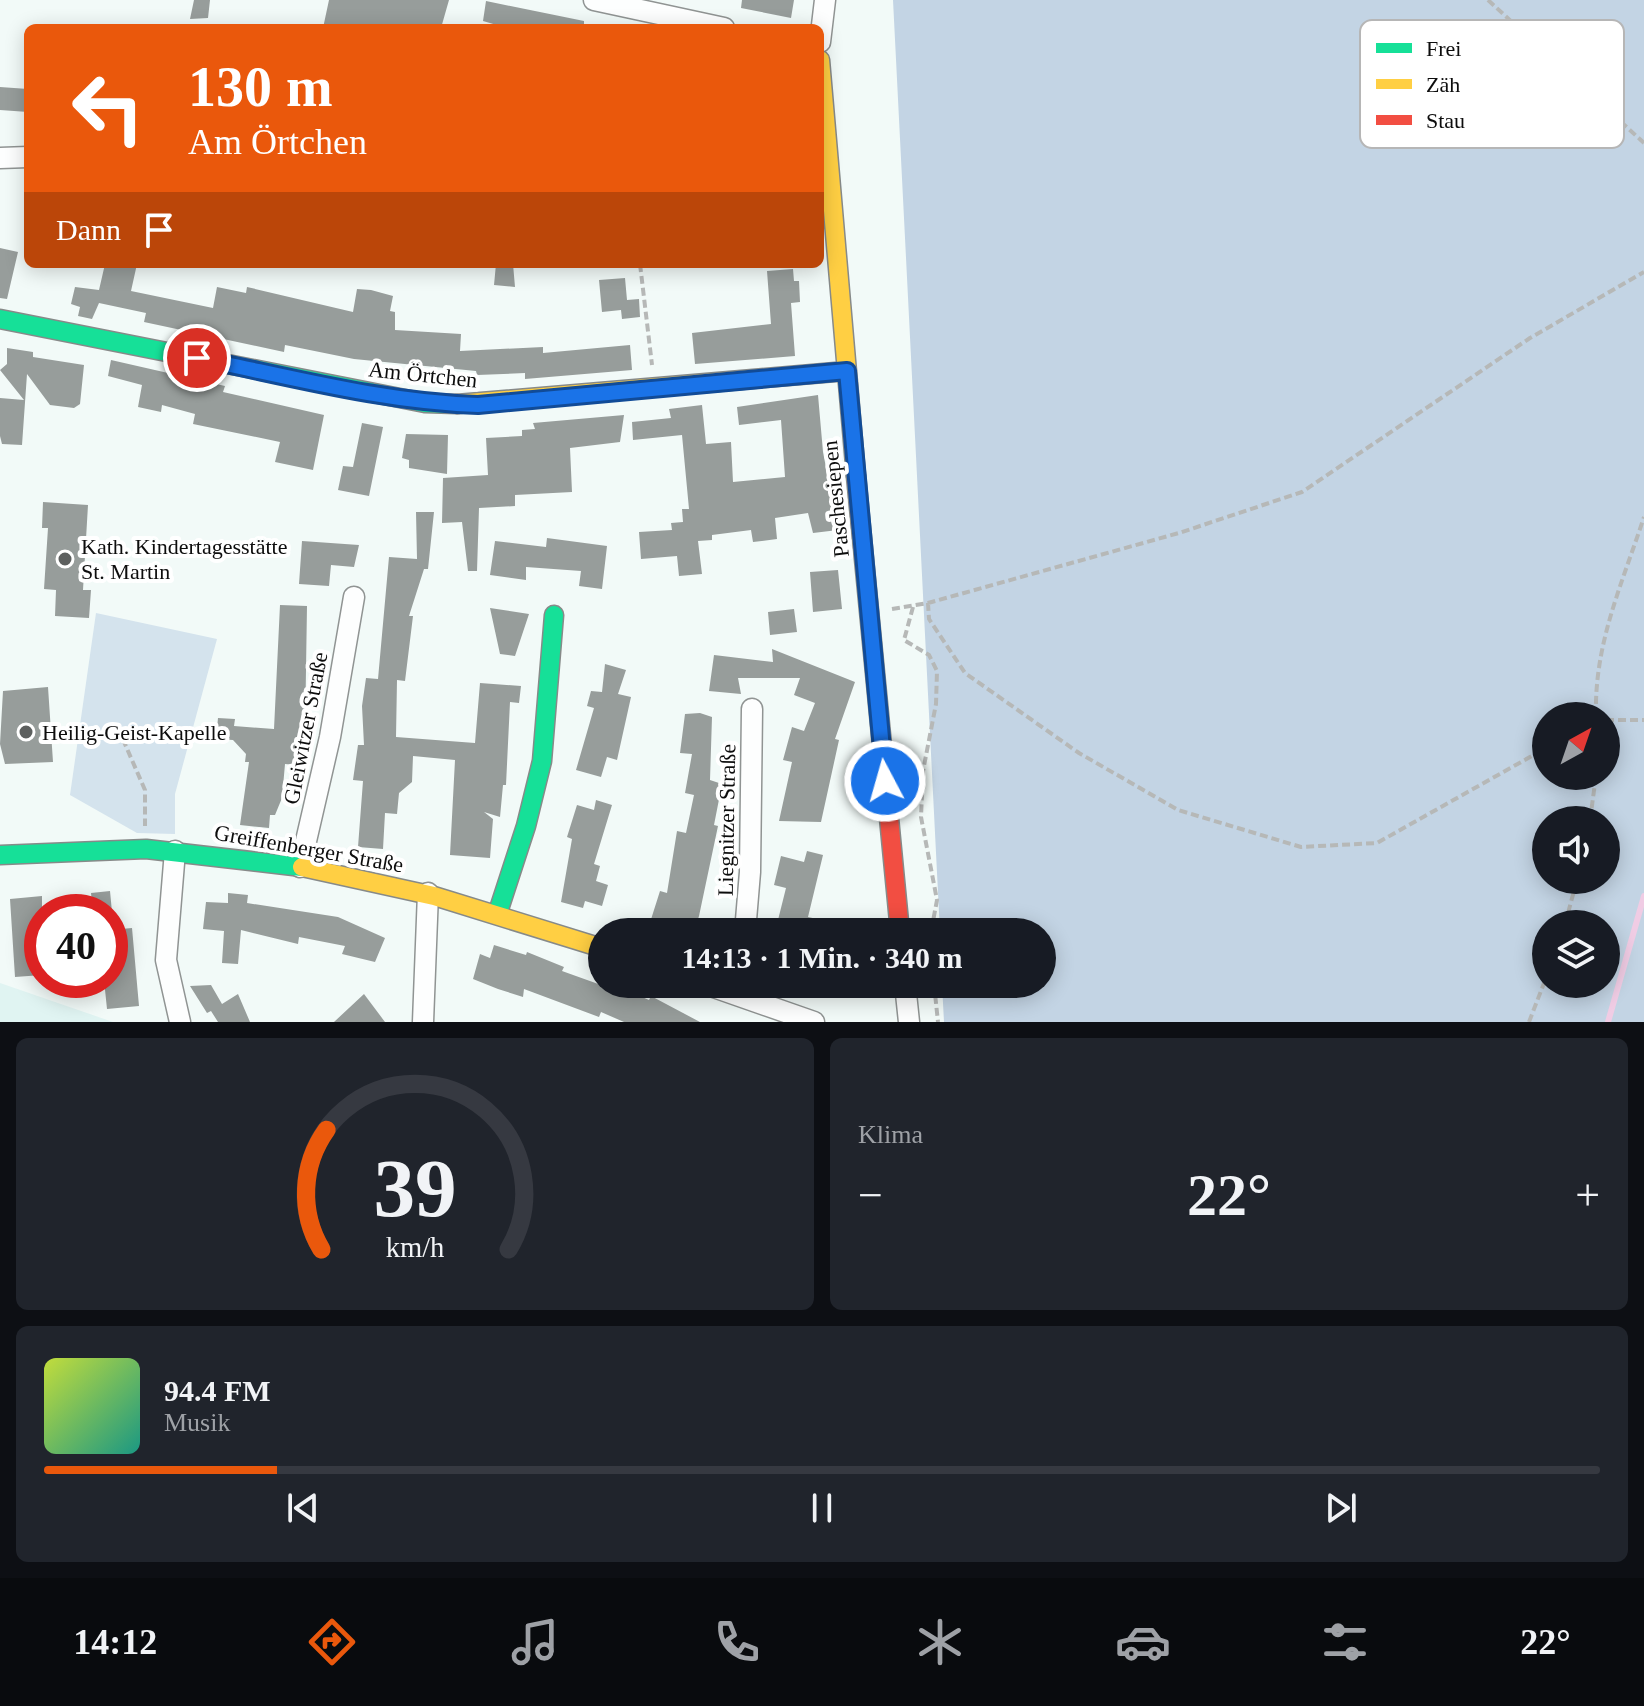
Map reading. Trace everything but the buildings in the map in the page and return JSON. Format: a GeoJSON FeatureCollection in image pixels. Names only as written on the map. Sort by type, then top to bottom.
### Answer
{"type":"FeatureCollection","features":[{"type":"Feature","properties":{"kind":"street"},"geometry":{"type":"LineString","coordinates":[[594,0],[705,24]]}},
{"type":"Feature","properties":{"kind":"street"},"geometry":{"type":"LineString","coordinates":[[822,24],[825,0]]}},
{"type":"Feature","properties":{"kind":"street","name":"Paschesiepen"},"geometry":{"type":"LineString","coordinates":[[824,106],[899,918]]}},
{"type":"Feature","properties":{"kind":"street"},"geometry":{"type":"LineString","coordinates":[[0,158],[24,157]]}},
{"type":"Feature","properties":{"kind":"street","name":"Am Örtchen"},"geometry":{"type":"LineString","coordinates":[[0,319],[425,403],[478,405],[847,371]]}},
{"type":"Feature","properties":{"kind":"street","name":"Gleiwitzer Straße"},"geometry":{"type":"LineString","coordinates":[[300,867],[330,737],[354,597]]}},
{"type":"Feature","properties":{"kind":"street"},"geometry":{"type":"LineString","coordinates":[[498,912],[532,799],[545,740],[546,685],[554,615]]}},
{"type":"Feature","properties":{"kind":"street","name":"Liegnitzer Straße"},"geometry":{"type":"LineString","coordinates":[[745,918],[752,709]]}},
{"type":"Feature","properties":{"kind":"street","name":"Greiffenberger Straße"},"geometry":{"type":"LineString","coordinates":[[0,855],[144,849],[300,867],[428,893],[498,912],[588,943]]}},
{"type":"Feature","properties":{"kind":"street"},"geometry":{"type":"LineString","coordinates":[[175,851],[166,960],[180,1022]]}},
{"type":"Feature","properties":{"kind":"street"},"geometry":{"type":"LineString","coordinates":[[423,1022],[428,893]]}},
{"type":"Feature","properties":{"kind":"street"},"geometry":{"type":"LineString","coordinates":[[756,998],[814,1022]]}},
{"type":"Feature","properties":{"kind":"street"},"geometry":{"type":"LineString","coordinates":[[906,998],[909,1022]]}},
{"type":"Feature","properties":{"kind":"path"},"geometry":{"type":"LineString","coordinates":[[1488,0],[1510,20]]}},
{"type":"Feature","properties":{"kind":"path"},"geometry":{"type":"LineString","coordinates":[[1624,125],[1644,143]]}},
{"type":"Feature","properties":{"kind":"path"},"geometry":{"type":"LineString","coordinates":[[640,268],[655,390]]}},
{"type":"Feature","properties":{"kind":"path"},"geometry":{"type":"LineString","coordinates":[[870,612],[928,603],[1194,529],[1302,492],[1530,338],[1644,272]]}},
{"type":"Feature","properties":{"kind":"path"},"geometry":{"type":"LineString","coordinates":[[1596,702],[1595,676],[1607,625],[1644,517]]}},
{"type":"Feature","properties":{"kind":"path"},"geometry":{"type":"LineString","coordinates":[[928,603],[929,619],[965,673],[1079,753],[1178,810],[1301,847],[1377,843],[1532,756]]}},
{"type":"Feature","properties":{"kind":"path"},"geometry":{"type":"LineString","coordinates":[[914,606],[904,640],[929,655],[937,671],[936,704],[923,771],[921,817],[937,900],[934,918]]}},
{"type":"Feature","properties":{"kind":"path"},"geometry":{"type":"LineString","coordinates":[[1620,720],[1644,720]]}},
{"type":"Feature","properties":{"kind":"path"},"geometry":{"type":"LineString","coordinates":[[118,728],[145,790],[144,849]]}},
{"type":"Feature","properties":{"kind":"path"},"geometry":{"type":"LineString","coordinates":[[935,998],[938,1022]]}},
{"type":"Feature","properties":{"kind":"path"},"geometry":{"type":"LineString","coordinates":[[1529,1022],[1538,998]]}},
{"type":"Feature","properties":{"kind":"shaded area"},"geometry":{"type":"Polygon","coordinates":[[[893,0],[1644,0],[1644,1022],[944,1022],[943,998],[1056,998],[1056,918],[939,918],[893,0]]]}},
{"type":"Feature","properties":{"kind":"shaded area"},"geometry":{"type":"Polygon","coordinates":[[[96,613],[217,639],[175,794],[175,834],[137,833],[70,795],[96,613]]]}},
{"type":"Feature","properties":{"kind":"shaded area"},"geometry":{"type":"Polygon","coordinates":[[[0,983],[24,991],[24,998],[43,998],[113,1022],[0,1022],[0,983]]]}},
{"type":"Feature","properties":{"kind":"waterway","name":"Paschesiepen"},"geometry":{"type":"LineString","coordinates":[[1608,1022],[1644,896]]}},
{"type":"Feature","properties":{"kind":"traffic: fast"},"geometry":{"type":"LineString","coordinates":[[0,319],[425,403],[457,404]]}},
{"type":"Feature","properties":{"kind":"traffic: fast"},"geometry":{"type":"LineString","coordinates":[[498,912],[526,826],[542,761],[554,615]]}},
{"type":"Feature","properties":{"kind":"traffic: fast"},"geometry":{"type":"LineString","coordinates":[[0,855],[146,849],[302,867]]}},
{"type":"Feature","properties":{"kind":"traffic: slow"},"geometry":{"type":"LineString","coordinates":[[824,106],[856,476]]}},
{"type":"Feature","properties":{"kind":"traffic: slow"},"geometry":{"type":"LineString","coordinates":[[457,404],[847,371]]}},
{"type":"Feature","properties":{"kind":"traffic: slow"},"geometry":{"type":"LineString","coordinates":[[302,867],[434,896],[588,944]]}},
{"type":"Feature","properties":{"kind":"traffic: jam"},"geometry":{"type":"LineString","coordinates":[[856,476],[899,918]]}},
{"type":"Feature","properties":{"kind":"place","name":"Kath. Kindertagesstätte St. Martin"},"geometry":{"type":"Point","coordinates":[65,559]}},
{"type":"Feature","properties":{"kind":"place","name":"Heilig-Geist-Kapelle"},"geometry":{"type":"Point","coordinates":[26,732]}},
{"type":"Feature","properties":{"kind":"route"},"geometry":{"type":"LineString","coordinates":[[197,358],[377,396],[425,403],[478,405],[847,371],[885,781]]}}]}
